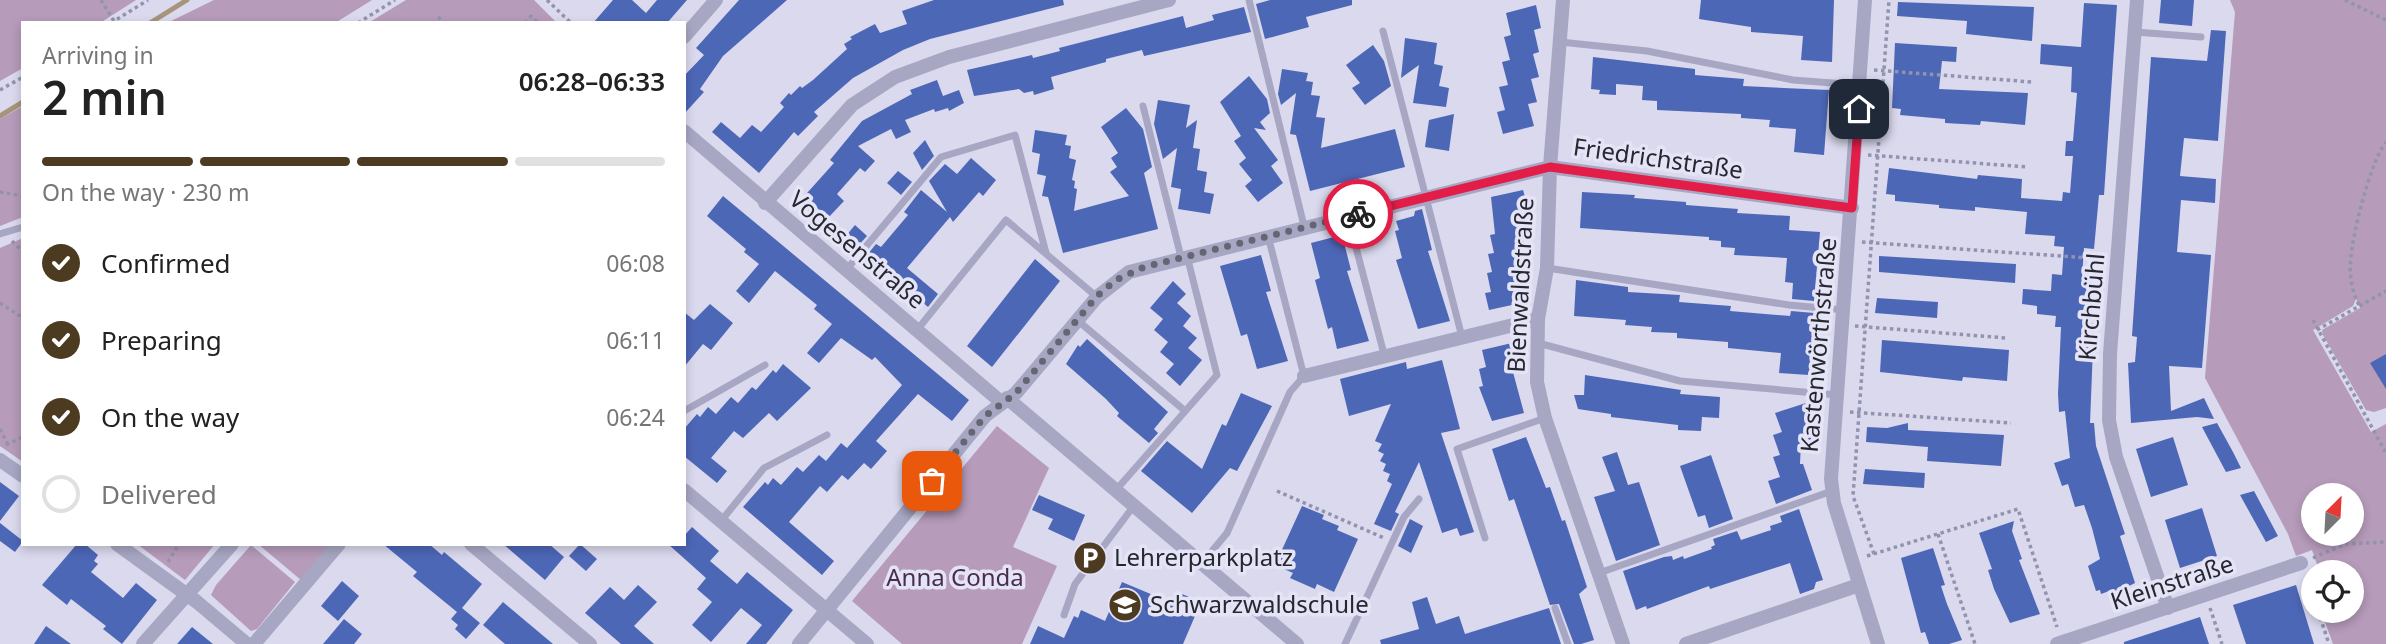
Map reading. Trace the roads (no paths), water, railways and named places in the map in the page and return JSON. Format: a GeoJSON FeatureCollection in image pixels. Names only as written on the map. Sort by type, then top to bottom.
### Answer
{"type":"FeatureCollection","features":[{"type":"Feature","properties":{"kind":"street"},"geometry":{"type":"LineString","coordinates":[[686,35],[716,0]]}},
{"type":"Feature","properties":{"kind":"street"},"geometry":{"type":"LineString","coordinates":[[765,203],[852,105],[895,77],[949,57],[1169,0]]}},
{"type":"Feature","properties":{"kind":"street","name":"Bienwaldstraße"},"geometry":{"type":"LineString","coordinates":[[1563,0],[1550,167],[1547,268],[1538,319],[1537,382],[1545,418],[1623,644]]}},
{"type":"Feature","properties":{"kind":"street","name":"Kastenwörthstraße"},"geometry":{"type":"LineString","coordinates":[[1865,0],[1832,491],[1858,585],[1878,644]]}},
{"type":"Feature","properties":{"kind":"street","name":"Kirchbühl"},"geometry":{"type":"LineString","coordinates":[[2137,0],[2110,354],[2109,420],[2116,457],[2168,608]]}},
{"type":"Feature","properties":{"kind":"street","name":"Vogesenstraße"},"geometry":{"type":"LineString","coordinates":[[686,133],[846,271],[1297,644]]}},
{"type":"Feature","properties":{"kind":"street","name":"Friedrichstraße"},"geometry":{"type":"LineString","coordinates":[[799,644],[985,416],[1016,393],[1097,296],[1129,272],[1267,235],[1550,167],[1852,208]]}},
{"type":"Feature","properties":{"kind":"street"},"geometry":{"type":"LineString","coordinates":[[1304,376],[1384,354],[1538,319]]}},
{"type":"Feature","properties":{"kind":"street"},"geometry":{"type":"LineString","coordinates":[[0,460],[21,475]]}},
{"type":"Feature","properties":{"kind":"street"},"geometry":{"type":"LineString","coordinates":[[686,492],[867,644]]}},
{"type":"Feature","properties":{"kind":"street"},"geometry":{"type":"LineString","coordinates":[[120,546],[247,644]]}},
{"type":"Feature","properties":{"kind":"street"},"geometry":{"type":"LineString","coordinates":[[143,644],[230,546]]}},
{"type":"Feature","properties":{"kind":"street"},"geometry":{"type":"LineString","coordinates":[[254,644],[337,546]]}},
{"type":"Feature","properties":{"kind":"street"},"geometry":{"type":"LineString","coordinates":[[473,546],[590,644]]}},
{"type":"Feature","properties":{"kind":"street","name":"Kleinstraße"},"geometry":{"type":"LineString","coordinates":[[2060,643],[2301,563]]}},
{"type":"Feature","properties":{"kind":"street"},"geometry":{"type":"LineString","coordinates":[[1686,644],[1858,585]]}},
{"type":"Feature","properties":{"kind":"lane"},"geometry":{"type":"LineString","coordinates":[[1249,0],[1304,226]]}},
{"type":"Feature","properties":{"kind":"lane"},"geometry":{"type":"LineString","coordinates":[[1383,31],[1428,196],[1443,255],[1445,280],[1462,337]]}},
{"type":"Feature","properties":{"kind":"lane"},"geometry":{"type":"LineString","coordinates":[[2134,32],[2201,37]]}},
{"type":"Feature","properties":{"kind":"lane"},"geometry":{"type":"LineString","coordinates":[[1559,42],[1647,51],[1793,80],[1860,85]]}},
{"type":"Feature","properties":{"kind":"lane"},"geometry":{"type":"LineString","coordinates":[[1115,492],[1217,374],[1143,106]]}},
{"type":"Feature","properties":{"kind":"lane"},"geometry":{"type":"LineString","coordinates":[[846,271],[942,157],[1015,135],[1046,253]]}},
{"type":"Feature","properties":{"kind":"lane"},"geometry":{"type":"LineString","coordinates":[[1348,216],[1384,354]]}},
{"type":"Feature","properties":{"kind":"lane"},"geometry":{"type":"LineString","coordinates":[[917,330],[1006,220],[1097,296]]}},
{"type":"Feature","properties":{"kind":"lane"},"geometry":{"type":"LineString","coordinates":[[0,234],[21,228]]}},
{"type":"Feature","properties":{"kind":"lane"},"geometry":{"type":"LineString","coordinates":[[1202,563],[1227,533],[1290,392],[1304,376],[1267,235]]}},
{"type":"Feature","properties":{"kind":"lane"},"geometry":{"type":"LineString","coordinates":[[1547,268],[1789,305],[1845,310]]}},
{"type":"Feature","properties":{"kind":"lane"},"geometry":{"type":"LineString","coordinates":[[1077,320],[1184,410]]}},
{"type":"Feature","properties":{"kind":"lane"},"geometry":{"type":"LineString","coordinates":[[1538,342],[1680,381],[1838,395]]}},
{"type":"Feature","properties":{"kind":"lane"},"geometry":{"type":"LineString","coordinates":[[686,410],[765,365]]}},
{"type":"Feature","properties":{"kind":"lane"},"geometry":{"type":"LineString","coordinates":[[1485,538],[1457,449],[1545,418]]}},
{"type":"Feature","properties":{"kind":"lane"},"geometry":{"type":"LineString","coordinates":[[721,521],[764,468],[827,435]]}},
{"type":"Feature","properties":{"kind":"lane"},"geometry":{"type":"LineString","coordinates":[[1598,573],[1832,491]]}},
{"type":"Feature","properties":{"kind":"lane"},"geometry":{"type":"LineString","coordinates":[[1345,644],[1404,517],[1419,499]]}},
{"type":"Feature","properties":{"kind":"lane"},"geometry":{"type":"LineString","coordinates":[[1064,615],[1075,584],[1133,507]]}},
{"type":"Feature","properties":{"kind":"lane"},"geometry":{"type":"LineString","coordinates":[[1555,608],[1567,644]]}},
{"type":"Feature","properties":{"kind":"waterway"},"geometry":{"type":"LineString","coordinates":[[153,21],[187,0]]}},
{"type":"Feature","properties":{"kind":"waterway"},"geometry":{"type":"LineString","coordinates":[[0,116],[21,103]]}},
{"type":"Feature","properties":{"kind":"place","name":"Lehrerparkplatz"},"geometry":{"type":"Point","coordinates":[1090,558]}},
{"type":"Feature","properties":{"kind":"place","name":"Schwarzwaldschule"},"geometry":{"type":"Point","coordinates":[1125,605]}},
{"type":"Feature","properties":{"kind":"park label","name":"Anna Conda"},"geometry":{"type":"Point","coordinates":[955,578]}}]}
